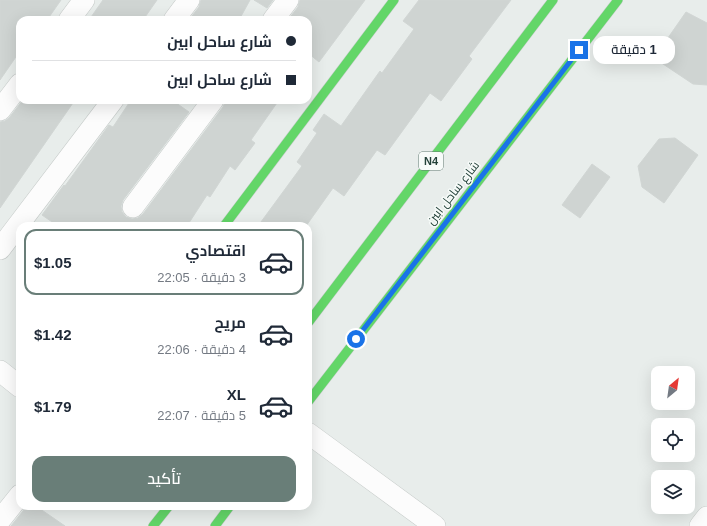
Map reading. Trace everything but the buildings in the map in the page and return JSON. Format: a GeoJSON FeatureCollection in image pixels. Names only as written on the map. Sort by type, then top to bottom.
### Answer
{"type":"FeatureCollection","features":[{"type":"Feature","properties":{"kind":"main road"},"geometry":{"type":"LineString","coordinates":[[227,222],[394,0]]}},
{"type":"Feature","properties":{"kind":"main road","name":"N4"},"geometry":{"type":"LineString","coordinates":[[312,318],[554,0]]}},
{"type":"Feature","properties":{"kind":"main road","name":"شارع ساحل ابين"},"geometry":{"type":"LineString","coordinates":[[312,397],[618,0]]}},
{"type":"Feature","properties":{"kind":"main road"},"geometry":{"type":"LineString","coordinates":[[154,526],[166,510]]}},
{"type":"Feature","properties":{"kind":"main road"},"geometry":{"type":"LineString","coordinates":[[215,526],[227,510]]}},
{"type":"Feature","properties":{"kind":"street"},"geometry":{"type":"LineString","coordinates":[[72,16],[84,0]]}},
{"type":"Feature","properties":{"kind":"street"},"geometry":{"type":"LineString","coordinates":[[177,16],[189,0]]}},
{"type":"Feature","properties":{"kind":"street"},"geometry":{"type":"LineString","coordinates":[[276,16],[288,0]]}},
{"type":"Feature","properties":{"kind":"street"},"geometry":{"type":"LineString","coordinates":[[0,110],[16,89]]}},
{"type":"Feature","properties":{"kind":"street"},"geometry":{"type":"LineString","coordinates":[[20,222],[110,104]]}},
{"type":"Feature","properties":{"kind":"street"},"geometry":{"type":"LineString","coordinates":[[133,207],[210,104]]}},
{"type":"Feature","properties":{"kind":"street"},"geometry":{"type":"LineString","coordinates":[[0,249],[16,228]]}},
{"type":"Feature","properties":{"kind":"street"},"geometry":{"type":"LineString","coordinates":[[0,371],[16,384]]}},
{"type":"Feature","properties":{"kind":"street"},"geometry":{"type":"LineString","coordinates":[[312,436],[435,526]]}},
{"type":"Feature","properties":{"kind":"street"},"geometry":{"type":"LineString","coordinates":[[0,520],[16,499]]}},
{"type":"Feature","properties":{"kind":"street"},"geometry":{"type":"LineString","coordinates":[[700,526],[707,517]]}},
{"type":"Feature","properties":{"kind":"traffic: fast"},"geometry":{"type":"LineString","coordinates":[[227,222],[394,0]]}},
{"type":"Feature","properties":{"kind":"traffic: fast"},"geometry":{"type":"LineString","coordinates":[[312,318],[553,0]]}},
{"type":"Feature","properties":{"kind":"traffic: fast"},"geometry":{"type":"LineString","coordinates":[[312,397],[618,0]]}},
{"type":"Feature","properties":{"kind":"traffic: fast"},"geometry":{"type":"LineString","coordinates":[[153,526],[166,510]]}},
{"type":"Feature","properties":{"kind":"traffic: fast"},"geometry":{"type":"LineString","coordinates":[[215,526],[227,510]]}},
{"type":"Feature","properties":{"kind":"route"},"geometry":{"type":"LineString","coordinates":[[356,339],[579,50]]}}]}
